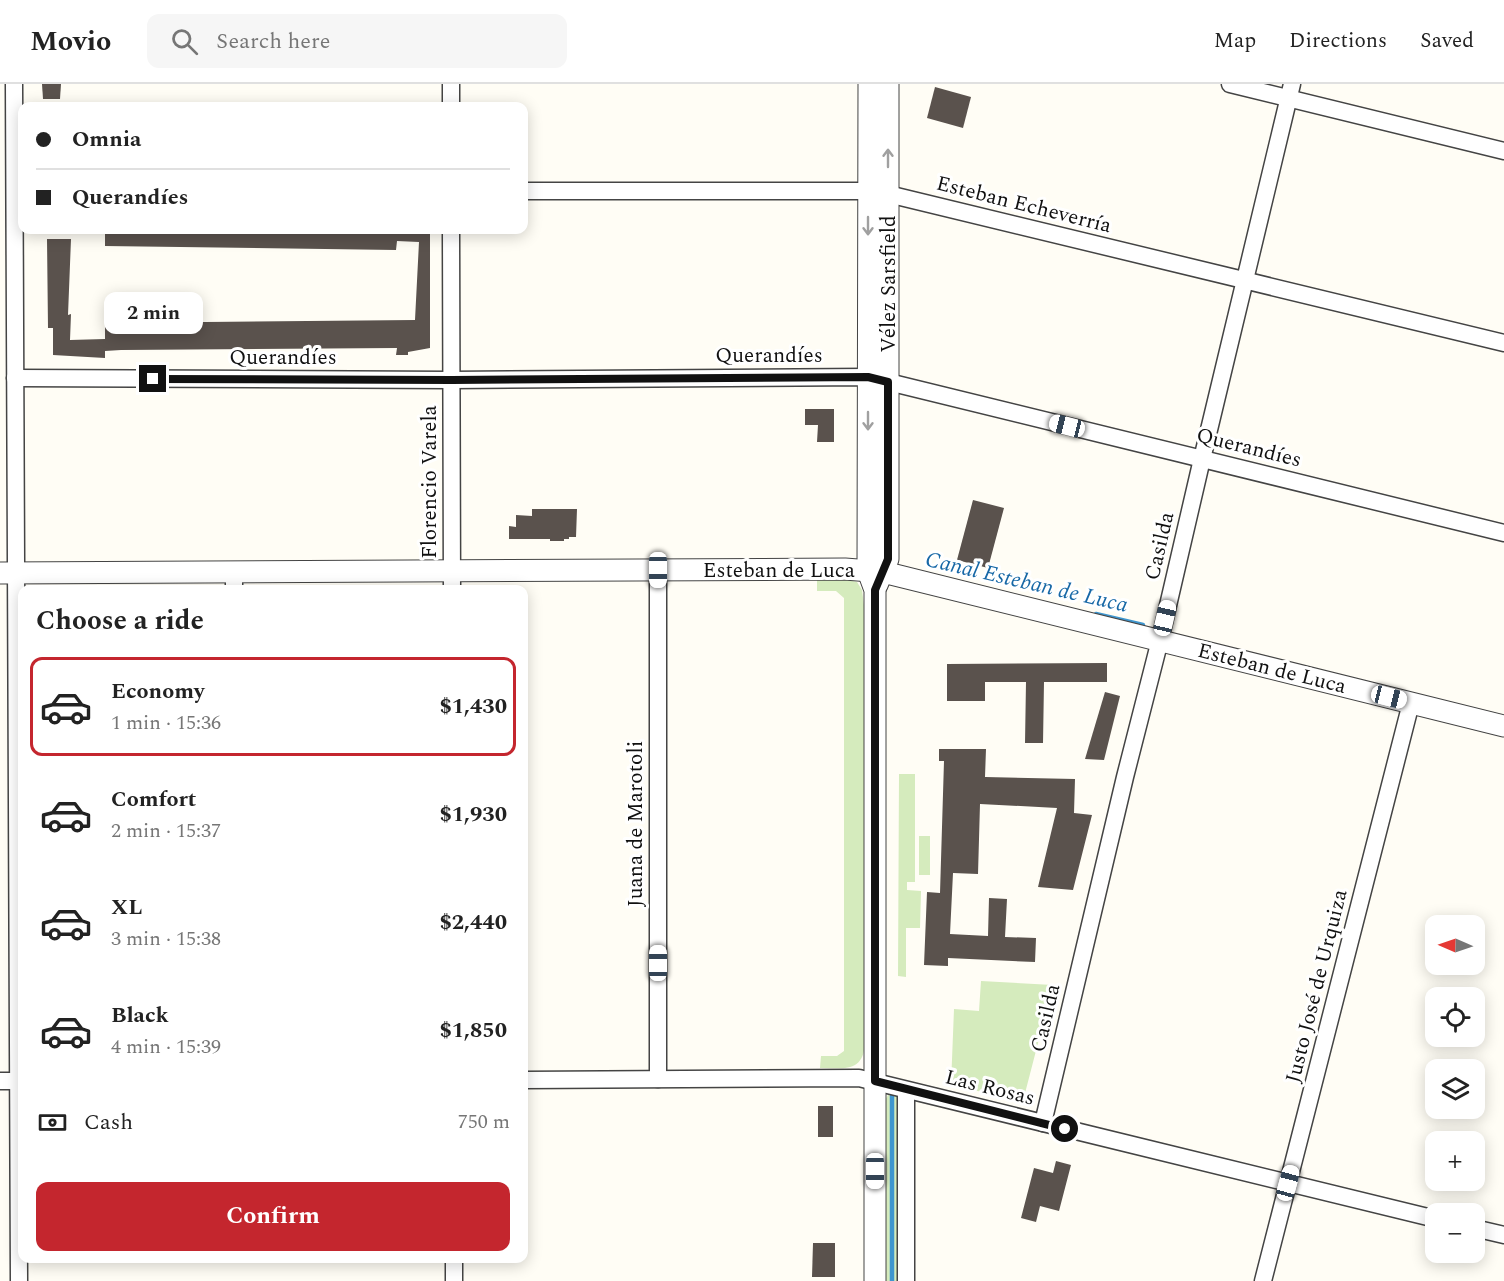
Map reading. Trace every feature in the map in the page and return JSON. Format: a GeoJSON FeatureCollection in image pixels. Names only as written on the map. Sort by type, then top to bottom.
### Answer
{"type":"FeatureCollection","features":[{"type":"Feature","properties":{"kind":"street"},"geometry":{"type":"LineString","coordinates":[[14,84],[18,190],[15,378],[8,573],[18,996]]}},
{"type":"Feature","properties":{"kind":"street"},"geometry":{"type":"LineString","coordinates":[[451,84],[451,102]]}},
{"type":"Feature","properties":{"kind":"street","name":"Vélez Sarsfield"},"geometry":{"type":"LineString","coordinates":[[868,84],[878,192],[875,578],[876,1281]]}},
{"type":"Feature","properties":{"kind":"street","name":"Vélez Sarsfield"},"geometry":{"type":"LineString","coordinates":[[878,192],[888,84]]}},
{"type":"Feature","properties":{"kind":"street"},"geometry":{"type":"LineString","coordinates":[[1230,84],[1290,91],[1504,151]]}},
{"type":"Feature","properties":{"kind":"street","name":"Casilda"},"geometry":{"type":"LineString","coordinates":[[1043,1123],[1290,91]]}},
{"type":"Feature","properties":{"kind":"street","name":"Esteban Echeverría"},"geometry":{"type":"LineString","coordinates":[[528,191],[878,192],[1504,343]]}},
{"type":"Feature","properties":{"kind":"street","name":"Florencio Varela"},"geometry":{"type":"LineString","coordinates":[[451,234],[452,580]]}},
{"type":"Feature","properties":{"kind":"street","name":"Querandíes"},"geometry":{"type":"LineString","coordinates":[[15,378],[878,380],[1504,533]]}},
{"type":"Feature","properties":{"kind":"street","name":"Esteban de Luca"},"geometry":{"type":"LineString","coordinates":[[8,573],[234,581],[452,580],[658,570],[845,569],[875,578],[1160,640],[1504,726]]}},
{"type":"Feature","properties":{"kind":"street","name":"Juana de Marotoli"},"geometry":{"type":"LineString","coordinates":[[658,570],[658,1079]]}},
{"type":"Feature","properties":{"kind":"street","name":"Justo José de Urquiza"},"geometry":{"type":"LineString","coordinates":[[1263,1281],[1411,703]]}},
{"type":"Feature","properties":{"kind":"street","name":"Las Rosas"},"geometry":{"type":"LineString","coordinates":[[528,1080],[859,1078],[1425,1216]]}},
{"type":"Feature","properties":{"kind":"street"},"geometry":{"type":"LineString","coordinates":[[0,1081],[18,1081]]}},
{"type":"Feature","properties":{"kind":"street"},"geometry":{"type":"LineString","coordinates":[[906,1090],[906,1281]]}},
{"type":"Feature","properties":{"kind":"street"},"geometry":{"type":"LineString","coordinates":[[1485,1231],[1504,1235]]}},
{"type":"Feature","properties":{"kind":"street"},"geometry":{"type":"LineString","coordinates":[[19,1263],[19,1281]]}},
{"type":"Feature","properties":{"kind":"street"},"geometry":{"type":"LineString","coordinates":[[454,1263],[454,1281]]}},
{"type":"Feature","properties":{"kind":"green space"},"geometry":{"type":"Polygon","coordinates":[[[817,580],[857,582],[862,590],[864,605],[865,1042],[861,1059],[857,1064],[845,1068],[820,1068],[821,1056],[837,1056],[844,1051],[844,598],[836,591],[817,591],[817,580]]]}},
{"type":"Feature","properties":{"kind":"green space"},"geometry":{"type":"Polygon","coordinates":[[[899,774],[915,774],[915,882],[907,882],[907,890],[921,891],[920,928],[906,928],[906,977],[898,976],[899,774]]]}},
{"type":"Feature","properties":{"kind":"green space"},"geometry":{"type":"Polygon","coordinates":[[[919,836],[930,836],[930,875],[919,875],[919,836]]]}},
{"type":"Feature","properties":{"kind":"green space"},"geometry":{"type":"Polygon","coordinates":[[[981,981],[1053,985],[1023,1101],[951,1085],[954,1009],[979,1011],[981,981]]]}},
{"type":"Feature","properties":{"kind":"green space"},"geometry":{"type":"Polygon","coordinates":[[[896,1094],[900,1097],[902,1281],[884,1281],[884,1102],[888,1095],[896,1094]]]}},
{"type":"Feature","properties":{"kind":"building"},"geometry":{"type":"Polygon","coordinates":[[[42,84],[61,84],[60,99],[43,99],[42,84]]]}},
{"type":"Feature","properties":{"kind":"building"},"geometry":{"type":"Polygon","coordinates":[[[935,87],[971,97],[963,128],[927,118],[935,87]]]}},
{"type":"Feature","properties":{"kind":"building"},"geometry":{"type":"Polygon","coordinates":[[[105,234],[430,234],[430,348],[408,352],[408,355],[396,355],[397,348],[121,350],[105,351],[105,358],[53,355],[53,328],[48,328],[47,239],[71,239],[68,315],[71,314],[70,340],[105,339],[105,323],[415,320],[419,242],[397,241],[396,250],[105,246],[105,234]]]}},
{"type":"Feature","properties":{"kind":"building"},"geometry":{"type":"Polygon","coordinates":[[[805,409],[834,409],[834,442],[817,442],[818,425],[805,425],[805,409]]]}},
{"type":"Feature","properties":{"kind":"building"},"geometry":{"type":"Polygon","coordinates":[[[973,500],[1004,508],[988,568],[957,560],[973,500]]]}},
{"type":"Feature","properties":{"kind":"building"},"geometry":{"type":"Polygon","coordinates":[[[532,509],[577,509],[576,537],[569,537],[564,541],[509,539],[509,526],[516,527],[516,515],[532,516],[532,509]]]}},
{"type":"Feature","properties":{"kind":"building"},"geometry":{"type":"Polygon","coordinates":[[[1107,663],[1107,682],[1044,682],[1043,743],[1025,743],[1026,682],[985,682],[985,701],[947,701],[947,664],[1107,663]]]}},
{"type":"Feature","properties":{"kind":"building"},"geometry":{"type":"Polygon","coordinates":[[[1105,692],[1120,696],[1104,760],[1085,759],[1105,692]]]}},
{"type":"Feature","properties":{"kind":"building"},"geometry":{"type":"Polygon","coordinates":[[[939,749],[986,749],[985,777],[1075,779],[1074,813],[1092,815],[1073,890],[1038,887],[1057,808],[980,804],[978,874],[953,873],[950,934],[988,936],[989,898],[1007,899],[1005,937],[1036,938],[1035,962],[948,958],[948,966],[924,965],[927,892],[940,893],[944,761],[939,761],[939,749]]]}},
{"type":"Feature","properties":{"kind":"building"},"geometry":{"type":"Polygon","coordinates":[[[818,1106],[833,1106],[833,1137],[818,1137],[818,1106]]]}},
{"type":"Feature","properties":{"kind":"building"},"geometry":{"type":"Polygon","coordinates":[[[1056,1161],[1071,1165],[1059,1211],[1040,1206],[1036,1222],[1021,1218],[1034,1168],[1053,1173],[1056,1161]]]}},
{"type":"Feature","properties":{"kind":"building"},"geometry":{"type":"Polygon","coordinates":[[[813,1243],[835,1243],[835,1277],[812,1277],[813,1243]]]}},
{"type":"Feature","properties":{"kind":"waterway","name":"Canal Esteban de Luca"},"geometry":{"type":"LineString","coordinates":[[1096,614],[1143,625]]}},
{"type":"Feature","properties":{"kind":"waterway"},"geometry":{"type":"LineString","coordinates":[[892,1096],[892,1281]]}},
{"type":"Feature","properties":{"kind":"route"},"geometry":{"type":"LineString","coordinates":[[153,379],[452,380],[868,377],[888,382],[888,559],[875,590],[875,1081],[1065,1129]]}}]}
